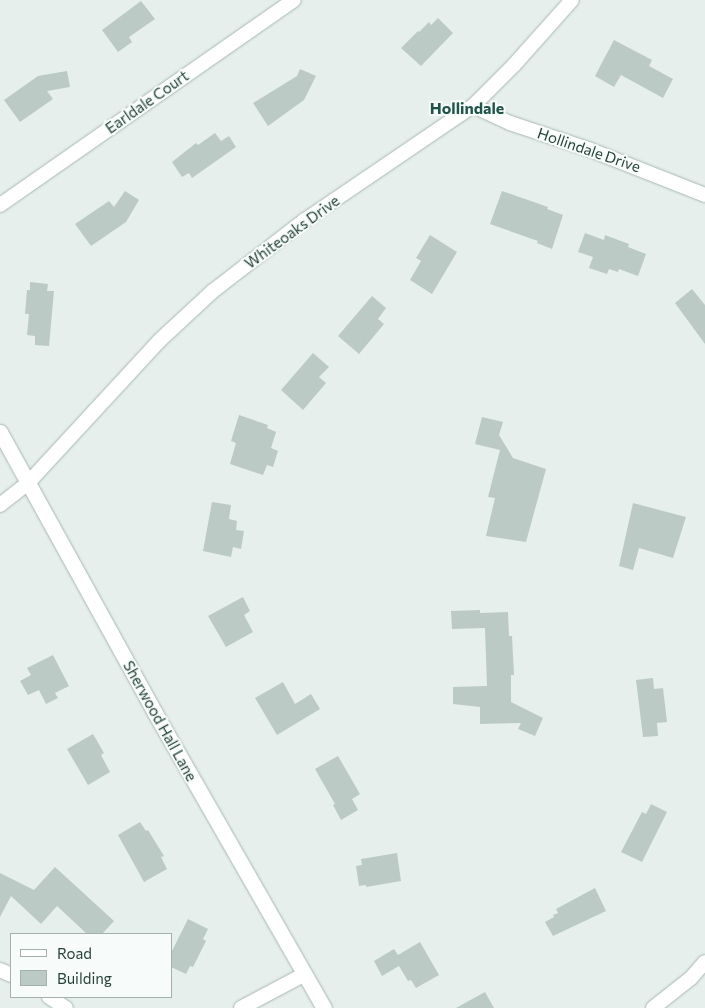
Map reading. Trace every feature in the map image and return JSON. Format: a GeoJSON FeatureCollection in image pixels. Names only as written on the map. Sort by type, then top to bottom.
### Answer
{"type":"FeatureCollection","features":[{"type":"Feature","properties":{"kind":"main road","name":"Sherwood Hall Lane"},"geometry":{"type":"LineString","coordinates":[[0,432],[155,713],[324,1008]]}},
{"type":"Feature","properties":{"kind":"street","name":"Earldale Court"},"geometry":{"type":"LineString","coordinates":[[0,205],[294,0]]}},
{"type":"Feature","properties":{"kind":"street","name":"Whiteoaks Drive"},"geometry":{"type":"LineString","coordinates":[[0,505],[28,483],[159,342],[213,291],[305,220],[472,106],[514,66],[572,0]]}},
{"type":"Feature","properties":{"kind":"street","name":"Hollindale Drive"},"geometry":{"type":"LineString","coordinates":[[472,106],[510,123],[598,152],[705,195]]}},
{"type":"Feature","properties":{"kind":"street"},"geometry":{"type":"LineString","coordinates":[[660,1006],[691,978],[705,962]]}},
{"type":"Feature","properties":{"kind":"street"},"geometry":{"type":"LineString","coordinates":[[241,1008],[305,974]]}},
{"type":"Feature","properties":{"kind":"street"},"geometry":{"type":"LineString","coordinates":[[51,998],[66,1008]]}},
{"type":"Feature","properties":{"kind":"building"},"geometry":{"type":"Polygon","coordinates":[[[141,1],[155,19],[129,37],[132,42],[118,52],[102,30],[141,1]]]}},
{"type":"Feature","properties":{"kind":"building"},"geometry":{"type":"Polygon","coordinates":[[[438,18],[453,33],[421,66],[401,48],[429,22],[431,25],[438,18]]]}},
{"type":"Feature","properties":{"kind":"building"},"geometry":{"type":"Polygon","coordinates":[[[614,40],[652,60],[649,66],[673,79],[663,98],[621,75],[614,87],[595,76],[614,40]]]}},
{"type":"Feature","properties":{"kind":"building"},"geometry":{"type":"Polygon","coordinates":[[[300,69],[316,76],[304,100],[268,126],[253,103],[297,76],[300,69]]]}},
{"type":"Feature","properties":{"kind":"building"},"geometry":{"type":"Polygon","coordinates":[[[67,71],[70,87],[47,91],[53,99],[20,122],[4,100],[38,76],[67,71]]]}},
{"type":"Feature","properties":{"kind":"building"},"geometry":{"type":"Polygon","coordinates":[[[215,133],[221,141],[229,136],[236,147],[192,178],[189,173],[182,177],[172,162],[196,143],[198,145],[215,133]]]}},
{"type":"Feature","properties":{"kind":"building"},"geometry":{"type":"Polygon","coordinates":[[[125,191],[139,200],[126,222],[91,246],[75,224],[109,201],[114,207],[125,191]]]}},
{"type":"Feature","properties":{"kind":"building"},"geometry":{"type":"Polygon","coordinates":[[[502,191],[548,207],[547,209],[563,215],[552,249],[537,243],[538,241],[490,224],[502,191]]]}},
{"type":"Feature","properties":{"kind":"building"},"geometry":{"type":"Polygon","coordinates":[[[585,233],[604,240],[605,235],[629,244],[628,247],[646,254],[638,276],[619,269],[618,272],[609,269],[607,274],[589,268],[593,257],[578,252],[585,233]]]}},
{"type":"Feature","properties":{"kind":"building"},"geometry":{"type":"Polygon","coordinates":[[[430,235],[457,252],[432,294],[410,280],[421,261],[416,258],[430,235]]]}},
{"type":"Feature","properties":{"kind":"building"},"geometry":{"type":"Polygon","coordinates":[[[30,282],[48,284],[47,291],[54,291],[49,346],[35,345],[35,336],[27,335],[29,314],[25,314],[27,290],[30,290],[30,282]]]}},
{"type":"Feature","properties":{"kind":"building"},"geometry":{"type":"Polygon","coordinates":[[[692,289],[705,305],[705,344],[675,303],[692,289]]]}},
{"type":"Feature","properties":{"kind":"building"},"geometry":{"type":"Polygon","coordinates":[[[372,296],[386,308],[378,319],[384,324],[359,354],[338,336],[372,296]]]}},
{"type":"Feature","properties":{"kind":"building"},"geometry":{"type":"Polygon","coordinates":[[[313,353],[329,367],[319,377],[326,383],[303,410],[281,390],[313,353]]]}},
{"type":"Feature","properties":{"kind":"building"},"geometry":{"type":"Polygon","coordinates":[[[239,415],[268,425],[267,428],[276,432],[271,448],[278,451],[273,467],[267,465],[263,475],[230,464],[236,443],[231,441],[239,415]]]}},
{"type":"Feature","properties":{"kind":"building"},"geometry":{"type":"Polygon","coordinates":[[[482,417],[503,422],[499,435],[513,458],[546,469],[526,542],[486,536],[495,498],[488,497],[500,450],[475,444],[482,417]]]}},
{"type":"Feature","properties":{"kind":"building"},"geometry":{"type":"Polygon","coordinates":[[[212,502],[231,505],[229,519],[237,521],[236,530],[244,531],[241,549],[233,547],[231,557],[203,551],[212,502]]]}},
{"type":"Feature","properties":{"kind":"building"},"geometry":{"type":"Polygon","coordinates":[[[633,503],[686,517],[673,558],[639,548],[633,570],[619,566],[633,503]]]}},
{"type":"Feature","properties":{"kind":"building"},"geometry":{"type":"Polygon","coordinates":[[[243,597],[250,611],[244,615],[253,632],[226,647],[208,616],[243,597]]]}},
{"type":"Feature","properties":{"kind":"building"},"geometry":{"type":"Polygon","coordinates":[[[480,610],[480,613],[508,612],[509,636],[512,636],[514,675],[511,675],[511,702],[543,718],[535,736],[518,729],[521,723],[480,724],[480,707],[453,704],[453,687],[487,686],[485,628],[452,629],[451,611],[480,610]]]}},
{"type":"Feature","properties":{"kind":"building"},"geometry":{"type":"Polygon","coordinates":[[[53,655],[69,686],[55,693],[58,698],[46,704],[39,690],[28,695],[20,681],[31,675],[27,668],[53,655]]]}},
{"type":"Feature","properties":{"kind":"building"},"geometry":{"type":"Polygon","coordinates":[[[653,678],[654,689],[663,688],[667,722],[657,723],[658,736],[643,737],[636,680],[653,678]]]}},
{"type":"Feature","properties":{"kind":"building"},"geometry":{"type":"Polygon","coordinates":[[[283,682],[295,704],[311,694],[320,709],[277,735],[255,698],[283,682]]]}},
{"type":"Feature","properties":{"kind":"building"},"geometry":{"type":"Polygon","coordinates":[[[93,734],[104,753],[101,755],[110,772],[88,785],[67,749],[93,734]]]}},
{"type":"Feature","properties":{"kind":"building"},"geometry":{"type":"Polygon","coordinates":[[[338,756],[360,794],[352,799],[358,810],[341,820],[333,805],[335,804],[315,769],[338,756]]]}},
{"type":"Feature","properties":{"kind":"building"},"geometry":{"type":"Polygon","coordinates":[[[651,804],[667,812],[642,862],[621,852],[642,812],[646,814],[651,804]]]}},
{"type":"Feature","properties":{"kind":"building"},"geometry":{"type":"Polygon","coordinates":[[[140,822],[146,831],[148,830],[164,856],[161,857],[167,869],[144,882],[118,835],[140,822]]]}},
{"type":"Feature","properties":{"kind":"building"},"geometry":{"type":"Polygon","coordinates":[[[397,853],[401,881],[366,887],[366,885],[359,886],[356,866],[362,865],[361,859],[397,853]]]}},
{"type":"Feature","properties":{"kind":"building"},"geometry":{"type":"Polygon","coordinates":[[[55,867],[114,921],[103,933],[86,933],[57,906],[41,924],[11,896],[0,917],[0,873],[34,890],[55,867]]]}},
{"type":"Feature","properties":{"kind":"building"},"geometry":{"type":"Polygon","coordinates":[[[595,888],[606,911],[553,936],[545,922],[558,913],[556,909],[595,888]]]}},
{"type":"Feature","properties":{"kind":"building"},"geometry":{"type":"Polygon","coordinates":[[[188,919],[208,929],[203,939],[206,941],[193,967],[190,966],[186,974],[172,967],[172,951],[188,919]]]}},
{"type":"Feature","properties":{"kind":"building"},"geometry":{"type":"Polygon","coordinates":[[[420,942],[439,975],[416,988],[411,980],[408,981],[399,966],[382,976],[374,961],[394,949],[398,955],[420,942]]]}},
{"type":"Feature","properties":{"kind":"building"},"geometry":{"type":"Polygon","coordinates":[[[485,992],[494,1008],[456,1008],[485,992]]]}},
{"type":"Feature","properties":{"kind":"district","name":"Hollindale"},"geometry":{"type":"Point","coordinates":[467,108]}}]}
